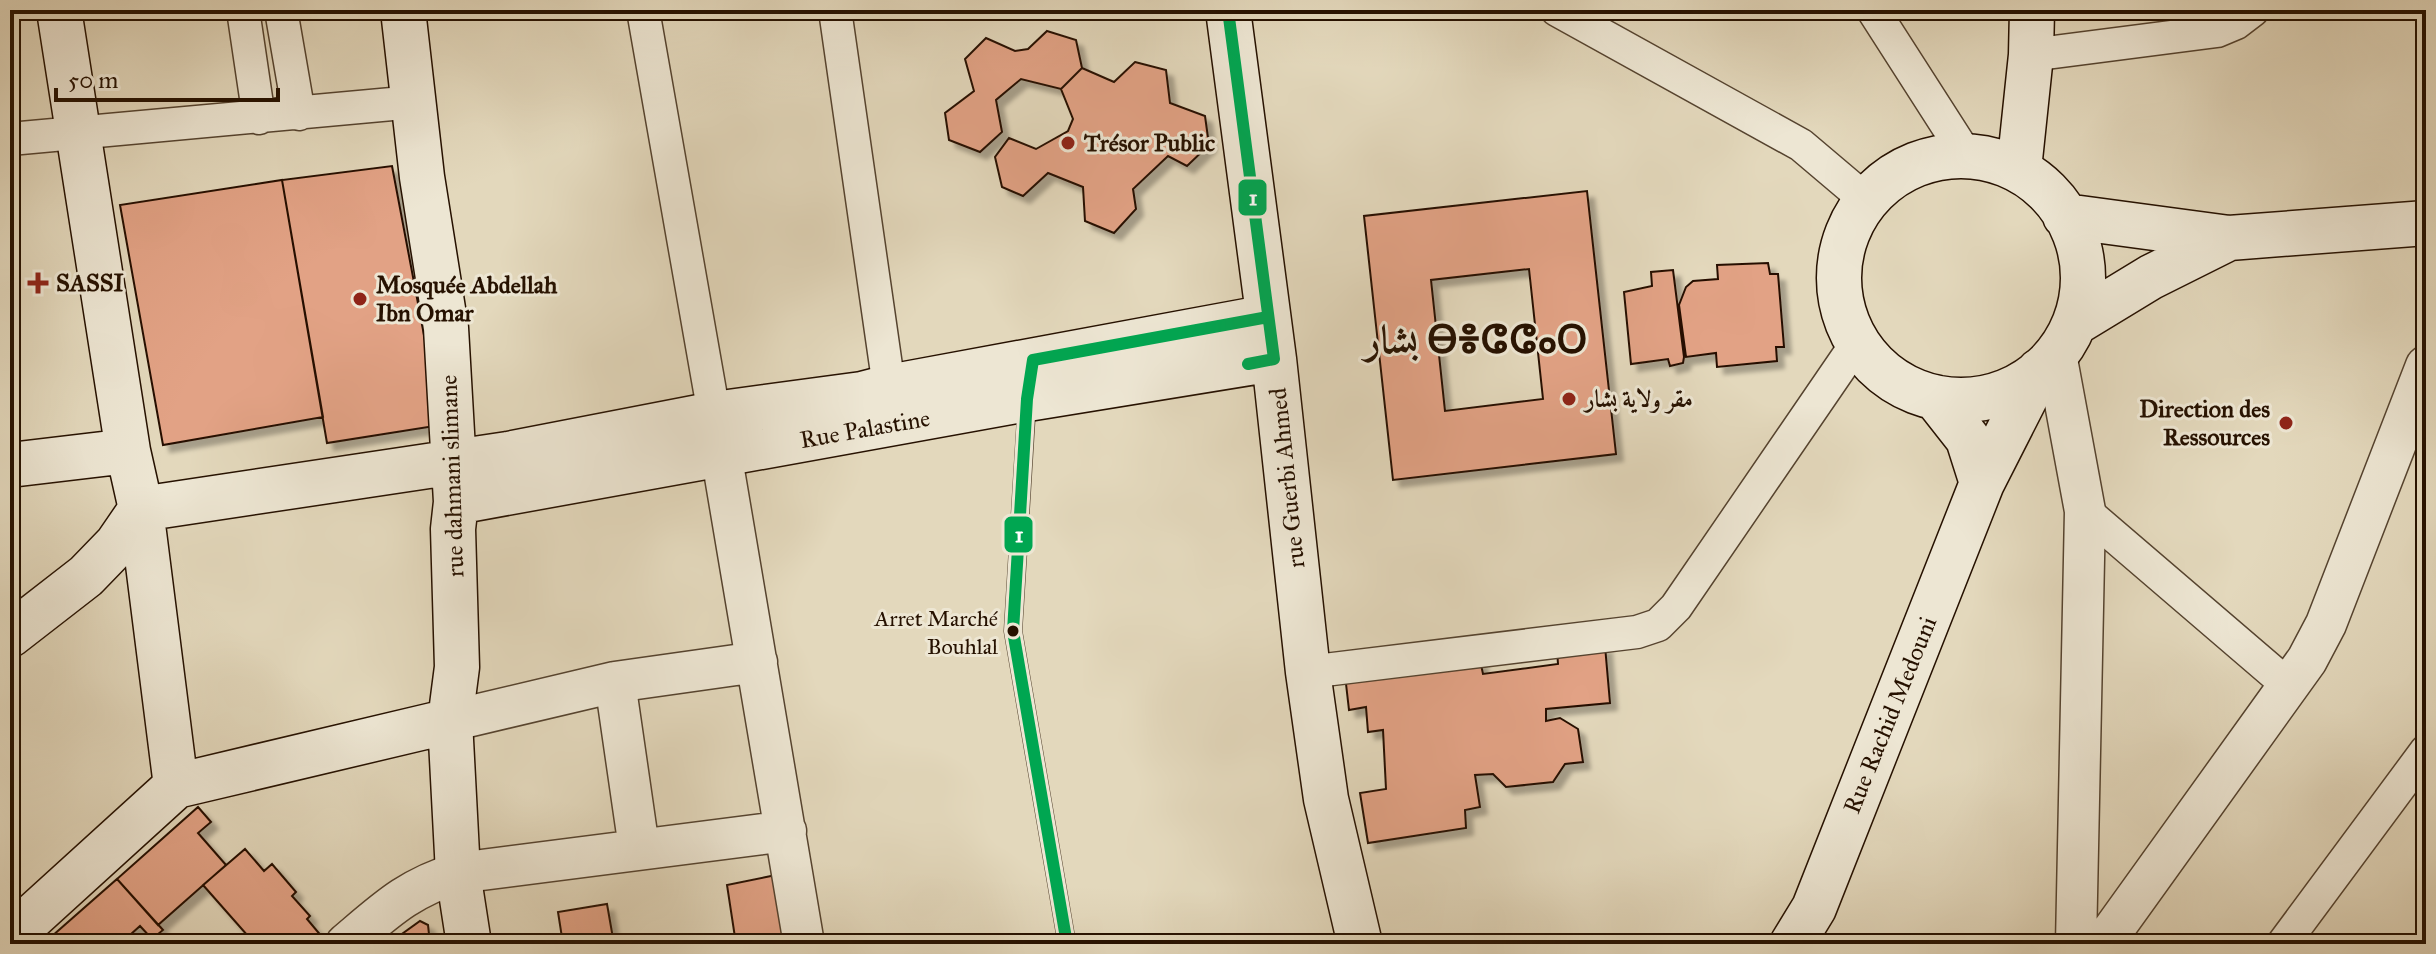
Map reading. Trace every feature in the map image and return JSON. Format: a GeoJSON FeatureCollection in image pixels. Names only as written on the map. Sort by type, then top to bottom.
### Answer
{"type":"FeatureCollection","features":[{"type":"Feature","properties":{"kind":"main road"},"geometry":{"type":"LineString","coordinates":[[59,10],[128,451],[141,509],[176,786]]}},
{"type":"Feature","properties":{"kind":"main road","name":"rue dahmani slimane"},"geometry":{"type":"LineString","coordinates":[[403,10],[422,177],[446,328],[456,482],[453,529],[457,667],[450,721],[458,873],[469,944]]}},
{"type":"Feature","properties":{"kind":"main road","name":"rue Guerbi Ahmed"},"geometry":{"type":"LineString","coordinates":[[1228,10],[1271,338],[1308,672],[1326,799],[1360,944]]}},
{"type":"Feature","properties":{"kind":"main road"},"geometry":{"type":"LineString","coordinates":[[2019,169],[2031,55],[2032,10]]}},
{"type":"Feature","properties":{"kind":"main road"},"geometry":{"type":"LineString","coordinates":[[2057,349],[2083,285],[2078,239],[2055,199],[2019,169],[1984,157],[1966,155],[1917,163],[1889,178],[1866,200],[1850,226],[1841,255],[1838,285],[1844,315],[1857,343],[1878,368],[1905,386],[1935,397],[1972,399],[2008,390],[2151,277],[2229,238]]}},
{"type":"Feature","properties":{"kind":"main road"},"geometry":{"type":"LineString","coordinates":[[2065,216],[2229,238],[2426,223]]}},
{"type":"Feature","properties":{"kind":"main road","name":"Rue Palastine"},"geometry":{"type":"LineString","coordinates":[[141,509],[456,482],[718,433],[1271,338]]}},
{"type":"Feature","properties":{"kind":"main road","name":"Rue Rachid Medouni"},"geometry":{"type":"LineString","coordinates":[[1792,944],[1814,908],[1982,483],[2057,349]]}},
{"type":"Feature","properties":{"kind":"main road"},"geometry":{"type":"LineString","coordinates":[[1935,397],[1968,439],[1982,483]]}},
{"type":"Feature","properties":{"kind":"main road"},"geometry":{"type":"LineString","coordinates":[[10,465],[128,451]]}},
{"type":"Feature","properties":{"kind":"main road"},"geometry":{"type":"LineString","coordinates":[[10,635],[86,576],[117,544],[141,509]]}},
{"type":"Feature","properties":{"kind":"main road"},"geometry":{"type":"LineString","coordinates":[[10,937],[176,786],[450,721]]}},
{"type":"Feature","properties":{"kind":"street"},"geometry":{"type":"LineString","coordinates":[[243,10],[259,118]]}},
{"type":"Feature","properties":{"kind":"street"},"geometry":{"type":"LineString","coordinates":[[281,10],[299,114]]}},
{"type":"Feature","properties":{"kind":"street"},"geometry":{"type":"LineString","coordinates":[[643,10],[804,944]]}},
{"type":"Feature","properties":{"kind":"street"},"geometry":{"type":"LineString","coordinates":[[835,10],[888,406]]}},
{"type":"Feature","properties":{"kind":"street"},"geometry":{"type":"LineString","coordinates":[[1557,10],[1801,145],[1866,200]]}},
{"type":"Feature","properties":{"kind":"street"},"geometry":{"type":"LineString","coordinates":[[1873,10],[1966,155]]}},
{"type":"Feature","properties":{"kind":"street"},"geometry":{"type":"LineString","coordinates":[[2031,55],[2217,31],[2236,23],[2253,10]]}},
{"type":"Feature","properties":{"kind":"street"},"geometry":{"type":"LineString","coordinates":[[10,139],[414,102]]}},
{"type":"Feature","properties":{"kind":"street"},"geometry":{"type":"LineString","coordinates":[[1308,672],[1637,632],[1658,625],[1676,607],[1857,343]]}},
{"type":"Feature","properties":{"kind":"street"},"geometry":{"type":"LineString","coordinates":[[2057,349],[2085,511],[2076,944]]}},
{"type":"Feature","properties":{"kind":"street"},"geometry":{"type":"LineString","coordinates":[[2103,944],[2307,660],[2326,624],[2426,366]]}},
{"type":"Feature","properties":{"kind":"street"},"geometry":{"type":"LineString","coordinates":[[2085,511],[2289,686]]}},
{"type":"Feature","properties":{"kind":"street"},"geometry":{"type":"LineString","coordinates":[[450,721],[615,682],[757,662]]}},
{"type":"Feature","properties":{"kind":"street"},"geometry":{"type":"LineString","coordinates":[[615,682],[639,848]]}},
{"type":"Feature","properties":{"kind":"street"},"geometry":{"type":"LineString","coordinates":[[2283,944],[2426,751]]}},
{"type":"Feature","properties":{"kind":"street"},"geometry":{"type":"LineString","coordinates":[[346,944],[409,892],[433,880],[458,873],[786,831]]}},
{"type":"Feature","properties":{"kind":"lane"},"geometry":{"type":"LineString","coordinates":[[1030,380],[1013,631],[1067,944]]}},
{"type":"Feature","properties":{"kind":"building"},"geometry":{"type":"Polygon","coordinates":[[[1047,31],[1076,40],[1082,68],[1061,89],[1021,79],[996,100],[1002,132],[980,152],[949,140],[945,113],[974,91],[965,59],[986,38],[1015,51],[1028,49],[1047,31]]]}},
{"type":"Feature","properties":{"kind":"building"},"geometry":{"type":"Polygon","coordinates":[[[1135,62],[1166,70],[1170,103],[1205,116],[1209,145],[1187,166],[1168,156],[1133,189],[1136,209],[1114,233],[1085,221],[1083,187],[1048,173],[1023,196],[1002,187],[995,157],[1009,138],[1036,149],[1068,131],[1073,119],[1061,89],[1082,68],[1114,82],[1135,62]]]}},
{"type":"Feature","properties":{"kind":"building","name":"Mosquée Abdellah Ibn Omar"},"geometry":{"type":"Polygon","coordinates":[[[392,166],[441,425],[327,443],[282,180],[392,166]]]}},
{"type":"Feature","properties":{"kind":"building"},"geometry":{"type":"Polygon","coordinates":[[[282,180],[323,417],[163,445],[120,205],[282,180]]]}},
{"type":"Feature","properties":{"kind":"building"},"geometry":{"type":"Polygon","coordinates":[[[1587,191],[1616,454],[1393,480],[1364,216],[1587,191]],[[1529,269],[1431,280],[1445,411],[1543,399],[1529,269]]]}},
{"type":"Feature","properties":{"kind":"building"},"geometry":{"type":"Polygon","coordinates":[[[1768,263],[1770,274],[1778,274],[1784,347],[1776,347],[1777,361],[1717,367],[1716,353],[1686,357],[1679,305],[1686,287],[1693,281],[1718,279],[1717,265],[1768,263]]]}},
{"type":"Feature","properties":{"kind":"building"},"geometry":{"type":"Polygon","coordinates":[[[1673,270],[1683,363],[1670,366],[1668,359],[1631,364],[1624,292],[1652,286],[1651,272],[1673,270]]]}},
{"type":"Feature","properties":{"kind":"building"},"geometry":{"type":"Polygon","coordinates":[[[1605,646],[1610,703],[1546,709],[1546,721],[1560,718],[1578,729],[1583,762],[1565,764],[1553,782],[1506,787],[1493,774],[1475,775],[1480,807],[1465,810],[1466,828],[1368,843],[1360,793],[1386,789],[1383,730],[1368,732],[1366,707],[1349,710],[1345,675],[1480,660],[1483,674],[1558,664],[1557,650],[1605,646]]]}},
{"type":"Feature","properties":{"kind":"building"},"geometry":{"type":"Polygon","coordinates":[[[198,807],[211,822],[198,833],[226,865],[158,925],[117,879],[198,807]]]}},
{"type":"Feature","properties":{"kind":"building"},"geometry":{"type":"Polygon","coordinates":[[[245,849],[264,871],[272,864],[296,892],[292,896],[328,944],[255,944],[203,885],[245,849]]]}},
{"type":"Feature","properties":{"kind":"building"},"geometry":{"type":"Polygon","coordinates":[[[776,875],[788,944],[736,944],[727,885],[776,875]]]}},
{"type":"Feature","properties":{"kind":"building"},"geometry":{"type":"Polygon","coordinates":[[[117,879],[163,930],[152,939],[140,926],[120,944],[43,944],[117,879]]]}},
{"type":"Feature","properties":{"kind":"building"},"geometry":{"type":"Polygon","coordinates":[[[607,904],[614,944],[563,944],[558,912],[607,904]]]}},
{"type":"Feature","properties":{"kind":"building"},"geometry":{"type":"Polygon","coordinates":[[[420,921],[428,925],[430,944],[388,944],[420,921]]]}},
{"type":"Feature","properties":{"kind":"transit line","name":"1"},"geometry":{"type":"LineString","coordinates":[[1228,10],[1274,359],[1248,364]]}},
{"type":"Feature","properties":{"kind":"transit line","name":"1"},"geometry":{"type":"LineString","coordinates":[[1067,944],[1013,631],[1027,399],[1033,360],[1268,317]]}},
{"type":"Feature","properties":{"kind":"place","name":"Trésor Public"},"geometry":{"type":"Point","coordinates":[1068,143]}},
{"type":"Feature","properties":{"kind":"place","name":"SASSI"},"geometry":{"type":"Point","coordinates":[38,283]}},
{"type":"Feature","properties":{"kind":"place","name":"Mosquée Abdellah Ibn Omar"},"geometry":{"type":"Point","coordinates":[360,299]}},
{"type":"Feature","properties":{"kind":"place","name":"مقر ولاية بشار"},"geometry":{"type":"Point","coordinates":[1569,399]}},
{"type":"Feature","properties":{"kind":"place","name":"Direction des Ressources"},"geometry":{"type":"Point","coordinates":[2286,423]}},
{"type":"Feature","properties":{"kind":"place","name":"Arret Marché Bouhlal"},"geometry":{"type":"Point","coordinates":[1013,631]}},
{"type":"Feature","properties":{"kind":"district","name":"بشار ⴱⴻⵛⵛⴰⵔ"},"geometry":{"type":"Point","coordinates":[1476,339]}}]}
